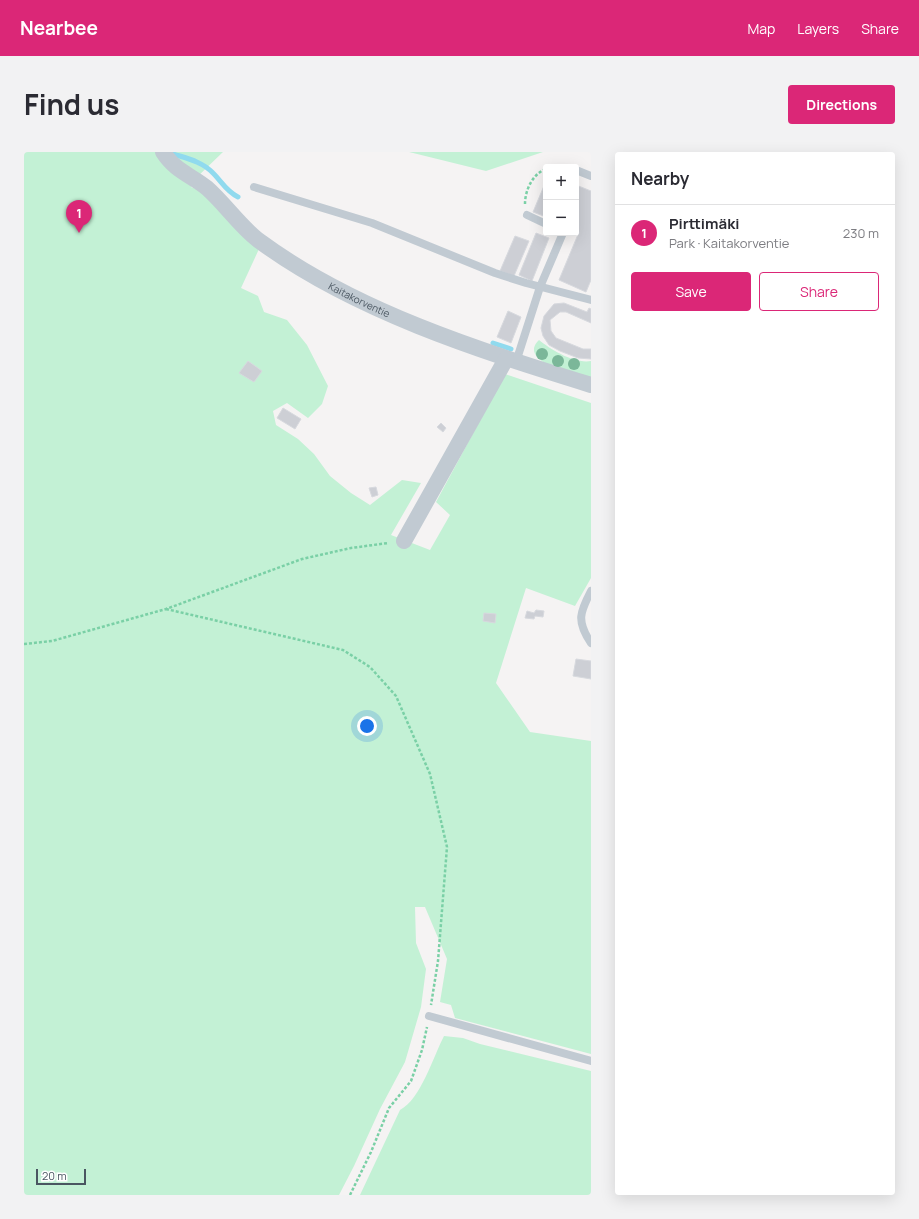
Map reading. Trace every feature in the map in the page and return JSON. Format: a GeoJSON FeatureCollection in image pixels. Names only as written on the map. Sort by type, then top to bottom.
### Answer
{"type":"FeatureCollection","features":[{"type":"Feature","properties":{"kind":"street","name":"Kaitakorventie"},"geometry":{"type":"LineString","coordinates":[[164,152],[177,169],[207,188],[257,239],[301,269],[373,307],[511,361],[591,385]]}},
{"type":"Feature","properties":{"kind":"street"},"geometry":{"type":"LineString","coordinates":[[404,541],[511,361]]}},
{"type":"Feature","properties":{"kind":"lane"},"geometry":{"type":"LineString","coordinates":[[579,171],[591,176]]}},
{"type":"Feature","properties":{"kind":"lane"},"geometry":{"type":"LineString","coordinates":[[254,187],[372,223],[495,273],[540,287],[591,300]]}},
{"type":"Feature","properties":{"kind":"lane"},"geometry":{"type":"LineString","coordinates":[[528,215],[543,222]]}},
{"type":"Feature","properties":{"kind":"lane"},"geometry":{"type":"LineString","coordinates":[[511,361],[562,236]]}},
{"type":"Feature","properties":{"kind":"lane"},"geometry":{"type":"LineString","coordinates":[[591,591],[580,611],[584,633],[591,642]]}},
{"type":"Feature","properties":{"kind":"lane"},"geometry":{"type":"LineString","coordinates":[[429,1016],[591,1061]]}},
{"type":"Feature","properties":{"kind":"path"},"geometry":{"type":"LineString","coordinates":[[528,215],[525,208],[525,198],[529,185],[543,170]]}},
{"type":"Feature","properties":{"kind":"path"},"geometry":{"type":"LineString","coordinates":[[24,644],[52,641],[166,609],[302,559],[351,548],[404,541]]}},
{"type":"Feature","properties":{"kind":"path"},"geometry":{"type":"LineString","coordinates":[[166,609],[342,650],[370,667],[396,696],[430,774],[447,847],[438,961],[429,1016],[422,1050],[410,1081],[388,1108],[350,1195]]}},
{"type":"Feature","properties":{"kind":"green space"},"geometry":{"type":"Polygon","coordinates":[[[24,152],[223,152],[195,179],[191,187],[206,193],[259,249],[241,288],[258,296],[264,312],[287,320],[307,345],[328,386],[322,404],[308,418],[287,403],[273,411],[276,425],[298,439],[314,454],[330,476],[351,493],[370,505],[402,480],[421,483],[391,535],[430,550],[450,515],[436,502],[505,374],[591,403],[591,578],[575,606],[526,588],[496,683],[530,732],[591,741],[591,1054],[455,1018],[451,1005],[440,1002],[447,959],[425,907],[415,907],[416,943],[426,969],[421,1007],[405,1062],[380,1109],[339,1195],[24,1195],[24,152]]]}},
{"type":"Feature","properties":{"kind":"green space"},"geometry":{"type":"Polygon","coordinates":[[[409,152],[543,152],[486,171],[409,152]]]}},
{"type":"Feature","properties":{"kind":"green space"},"geometry":{"type":"Polygon","coordinates":[[[539,340],[557,352],[571,358],[591,361],[591,380],[552,367],[542,361],[536,355],[534,348],[539,340]]]}},
{"type":"Feature","properties":{"kind":"green space"},"geometry":{"type":"Polygon","coordinates":[[[444,1036],[463,1038],[480,1044],[591,1071],[591,1195],[360,1195],[400,1110],[414,1097],[426,1077],[444,1036]]]}},
{"type":"Feature","properties":{"kind":"building"},"geometry":{"type":"Polygon","coordinates":[[[579,186],[591,191],[591,280],[586,292],[559,280],[577,236],[579,236],[579,186]]]}},
{"type":"Feature","properties":{"kind":"building"},"geometry":{"type":"Polygon","coordinates":[[[543,188],[543,216],[533,212],[543,188]]]}},
{"type":"Feature","properties":{"kind":"building"},"geometry":{"type":"Polygon","coordinates":[[[536,233],[549,238],[532,281],[519,275],[536,233]]]}},
{"type":"Feature","properties":{"kind":"building"},"geometry":{"type":"Polygon","coordinates":[[[515,236],[529,241],[514,276],[500,271],[515,236]]]}},
{"type":"Feature","properties":{"kind":"building"},"geometry":{"type":"Polygon","coordinates":[[[564,303],[587,312],[589,308],[591,309],[591,323],[566,312],[560,312],[550,320],[551,331],[556,338],[583,349],[591,349],[591,359],[578,358],[560,351],[549,345],[543,336],[541,328],[544,316],[554,304],[564,303]]]}},
{"type":"Feature","properties":{"kind":"building"},"geometry":{"type":"Polygon","coordinates":[[[508,311],[521,317],[511,343],[497,337],[508,311]]]}},
{"type":"Feature","properties":{"kind":"building"},"geometry":{"type":"Polygon","coordinates":[[[248,361],[262,371],[254,382],[239,373],[248,361]]]}},
{"type":"Feature","properties":{"kind":"building"},"geometry":{"type":"Polygon","coordinates":[[[283,408],[301,419],[295,429],[277,418],[283,408]]]}},
{"type":"Feature","properties":{"kind":"building"},"geometry":{"type":"Polygon","coordinates":[[[441,423],[446,428],[443,432],[437,427],[441,423]]]}},
{"type":"Feature","properties":{"kind":"building"},"geometry":{"type":"Polygon","coordinates":[[[376,487],[378,495],[372,497],[369,488],[376,487]]]}},
{"type":"Feature","properties":{"kind":"building"},"geometry":{"type":"Polygon","coordinates":[[[536,610],[544,611],[543,617],[535,616],[534,619],[525,618],[527,611],[534,613],[536,610]]]}},
{"type":"Feature","properties":{"kind":"building"},"geometry":{"type":"Polygon","coordinates":[[[484,613],[496,614],[495,623],[483,621],[484,613]]]}},
{"type":"Feature","properties":{"kind":"building"},"geometry":{"type":"Polygon","coordinates":[[[576,659],[591,661],[591,679],[573,676],[576,659]]]}},
{"type":"Feature","properties":{"kind":"waterway"},"geometry":{"type":"LineString","coordinates":[[170,153],[193,160],[209,169],[227,189],[238,197]]}},
{"type":"Feature","properties":{"kind":"waterway"},"geometry":{"type":"LineString","coordinates":[[493,343],[511,349]]}},
{"type":"Feature","properties":{"kind":"place","name":"Pirttimäki"},"geometry":{"type":"Point","coordinates":[79,233]}}]}
